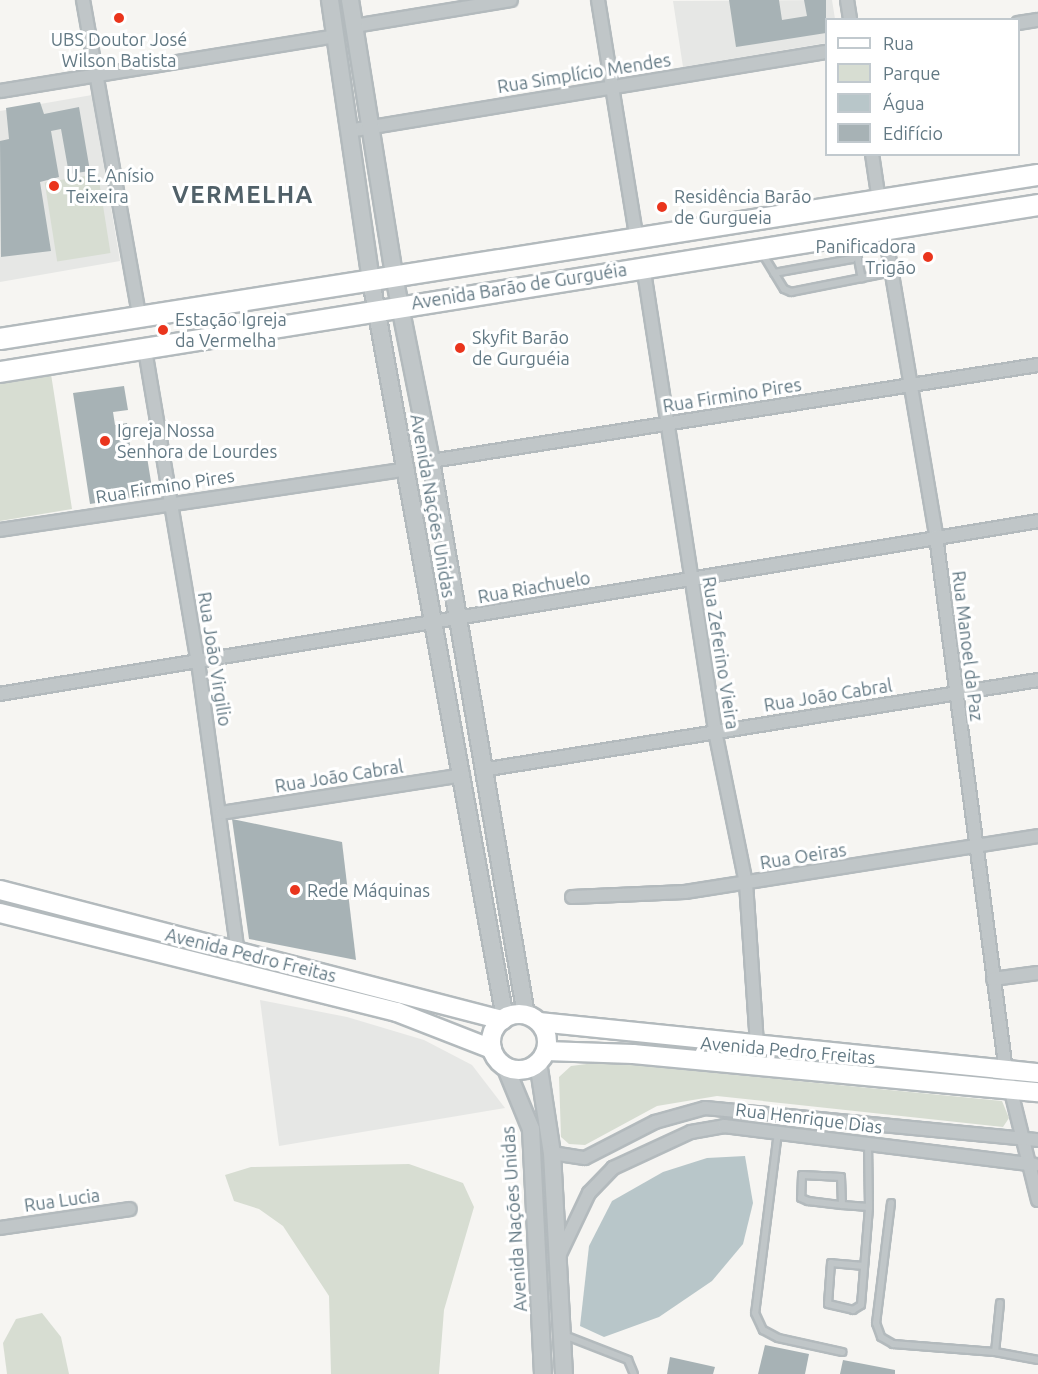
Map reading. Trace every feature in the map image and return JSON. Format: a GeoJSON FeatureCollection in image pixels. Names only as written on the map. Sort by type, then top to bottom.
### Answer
{"type":"FeatureCollection","features":[{"type":"Feature","properties":{"kind":"main road","name":"Avenida Barão de Gurguéia"},"geometry":{"type":"LineString","coordinates":[[0,339],[139,314],[637,240],[1038,175]]}},
{"type":"Feature","properties":{"kind":"main road","name":"Avenida Barão de Gurguéia"},"geometry":{"type":"LineString","coordinates":[[0,372],[377,312],[399,306],[643,265],[1038,205]]}},
{"type":"Feature","properties":{"kind":"main road","name":"Avenida Pedro Freitas"},"geometry":{"type":"LineString","coordinates":[[0,890],[503,1019]]}},
{"type":"Feature","properties":{"kind":"main road","name":"Avenida Pedro Freitas"},"geometry":{"type":"LineString","coordinates":[[0,913],[241,975],[397,1012],[492,1049]]}},
{"type":"Feature","properties":{"kind":"main road"},"geometry":{"type":"LineString","coordinates":[[532,1018],[546,1034],[542,1056],[522,1070],[505,1066],[492,1049],[493,1033],[503,1019],[532,1018]]}},
{"type":"Feature","properties":{"kind":"main road","name":"Avenida Pedro Freitas"},"geometry":{"type":"LineString","coordinates":[[532,1018],[757,1046],[1038,1073]]}},
{"type":"Feature","properties":{"kind":"main road","name":"Avenida Pedro Freitas"},"geometry":{"type":"LineString","coordinates":[[542,1056],[633,1054],[1038,1092]]}},
{"type":"Feature","properties":{"kind":"street"},"geometry":{"type":"LineString","coordinates":[[83,0],[139,314]]}},
{"type":"Feature","properties":{"kind":"street","name":"Avenida Nações Unidas"},"geometry":{"type":"LineString","coordinates":[[330,0],[371,280],[463,775],[503,1019]]}},
{"type":"Feature","properties":{"kind":"street","name":"Avenida Nações Unidas"},"geometry":{"type":"LineString","coordinates":[[350,0],[399,306],[431,461],[454,619],[532,1018]]}},
{"type":"Feature","properties":{"kind":"street"},"geometry":{"type":"LineString","coordinates":[[354,26],[511,0]]}},
{"type":"Feature","properties":{"kind":"street"},"geometry":{"type":"LineString","coordinates":[[598,0],[610,87],[637,240]]}},
{"type":"Feature","properties":{"kind":"street"},"geometry":{"type":"LineString","coordinates":[[847,0],[850,18]]}},
{"type":"Feature","properties":{"kind":"street"},"geometry":{"type":"LineString","coordinates":[[1020,23],[1038,20]]}},
{"type":"Feature","properties":{"kind":"street"},"geometry":{"type":"LineString","coordinates":[[0,91],[336,36]]}},
{"type":"Feature","properties":{"kind":"street","name":"Rua Simplício Mendes"},"geometry":{"type":"LineString","coordinates":[[348,131],[825,52]]}},
{"type":"Feature","properties":{"kind":"street"},"geometry":{"type":"LineString","coordinates":[[872,156],[879,201]]}},
{"type":"Feature","properties":{"kind":"street","name":"Rua Manoel da Paz"},"geometry":{"type":"LineString","coordinates":[[875,229],[892,272],[936,536],[975,846],[1009,1089]]}},
{"type":"Feature","properties":{"kind":"street","name":"Rua Zeferino Vieira"},"geometry":{"type":"LineString","coordinates":[[643,265],[664,424],[715,731],[746,883],[757,1046]]}},
{"type":"Feature","properties":{"kind":"street","name":"Rua João Virgilio"},"geometry":{"type":"LineString","coordinates":[[145,350],[198,662],[240,952],[241,975]]}},
{"type":"Feature","properties":{"kind":"street","name":"Rua Firmino Pires"},"geometry":{"type":"LineString","coordinates":[[431,461],[1038,365]]}},
{"type":"Feature","properties":{"kind":"street","name":"Rua Firmino Pires"},"geometry":{"type":"LineString","coordinates":[[0,530],[172,502],[407,469]]}},
{"type":"Feature","properties":{"kind":"street","name":"Rua Riachuelo"},"geometry":{"type":"LineString","coordinates":[[0,694],[434,623],[936,536],[1038,521]]}},
{"type":"Feature","properties":{"kind":"street","name":"Rua João Cabral"},"geometry":{"type":"LineString","coordinates":[[482,770],[1038,680]]}},
{"type":"Feature","properties":{"kind":"street","name":"Rua João Cabral"},"geometry":{"type":"LineString","coordinates":[[220,813],[463,775]]}},
{"type":"Feature","properties":{"kind":"street","name":"Rua Oeiras"},"geometry":{"type":"LineString","coordinates":[[572,897],[631,897],[746,883],[1038,836]]}},
{"type":"Feature","properties":{"kind":"street"},"geometry":{"type":"LineString","coordinates":[[993,980],[1038,973]]}},
{"type":"Feature","properties":{"kind":"street"},"geometry":{"type":"LineString","coordinates":[[542,1056],[560,1254],[564,1374]]}},
{"type":"Feature","properties":{"kind":"street","name":"Avenida Nações Unidas"},"geometry":{"type":"LineString","coordinates":[[505,1066],[531,1129],[543,1374]]}},
{"type":"Feature","properties":{"kind":"street"},"geometry":{"type":"LineString","coordinates":[[1009,1089],[1023,1137],[1034,1164],[1038,1200]]}},
{"type":"Feature","properties":{"kind":"street","name":"Rua Henrique Dias"},"geometry":{"type":"LineString","coordinates":[[552,1153],[585,1158],[655,1122],[705,1108],[780,1112],[1038,1140]]}},
{"type":"Feature","properties":{"kind":"street"},"geometry":{"type":"LineString","coordinates":[[778,1132],[780,1112]]}},
{"type":"Feature","properties":{"kind":"street","name":"Rua Henrique Dias"},"geometry":{"type":"LineString","coordinates":[[560,1254],[589,1193],[613,1168],[654,1145],[724,1126],[1034,1164]]}},
{"type":"Feature","properties":{"kind":"street","name":"Rua Lucia"},"geometry":{"type":"LineString","coordinates":[[0,1228],[130,1209]]}},
{"type":"Feature","properties":{"kind":"lane"},"geometry":{"type":"LineString","coordinates":[[774,273],[858,254],[875,229]]}},
{"type":"Feature","properties":{"kind":"lane"},"geometry":{"type":"LineString","coordinates":[[759,247],[784,288],[801,293],[892,272]]}},
{"type":"Feature","properties":{"kind":"lane"},"geometry":{"type":"LineString","coordinates":[[858,254],[862,279]]}},
{"type":"Feature","properties":{"kind":"lane"},"geometry":{"type":"LineString","coordinates":[[778,1132],[755,1313],[763,1330],[778,1338],[842,1352]]}},
{"type":"Feature","properties":{"kind":"lane"},"geometry":{"type":"LineString","coordinates":[[864,1266],[831,1263],[828,1305],[859,1309],[864,1266],[869,1207],[868,1143]]}},
{"type":"Feature","properties":{"kind":"lane"},"geometry":{"type":"LineString","coordinates":[[842,1204],[841,1177],[802,1175],[801,1198],[842,1204],[869,1207]]}},
{"type":"Feature","properties":{"kind":"lane"},"geometry":{"type":"LineString","coordinates":[[891,1203],[876,1323],[881,1337],[893,1344],[995,1352],[1038,1360]]}},
{"type":"Feature","properties":{"kind":"lane"},"geometry":{"type":"LineString","coordinates":[[995,1352],[1000,1303]]}},
{"type":"Feature","properties":{"kind":"lane"},"geometry":{"type":"LineString","coordinates":[[563,1335],[628,1360],[634,1374]]}},
{"type":"Feature","properties":{"kind":"shaded area"},"geometry":{"type":"Polygon","coordinates":[[[832,0],[835,18],[825,18],[825,43],[683,67],[673,1],[832,0]]]}},
{"type":"Feature","properties":{"kind":"shaded area","name":"U. E. Anísio Teixeira"},"geometry":{"type":"Polygon","coordinates":[[[92,95],[120,261],[0,282],[0,111],[92,95]]]}},
{"type":"Feature","properties":{"kind":"shaded area"},"geometry":{"type":"Polygon","coordinates":[[[260,1000],[347,1017],[424,1040],[472,1065],[505,1108],[279,1146],[260,1000]]]}},
{"type":"Feature","properties":{"kind":"green space"},"geometry":{"type":"Polygon","coordinates":[[[98,174],[111,253],[57,261],[45,182],[98,174]]]}},
{"type":"Feature","properties":{"kind":"green space"},"geometry":{"type":"Polygon","coordinates":[[[51,374],[72,509],[0,521],[0,382],[51,374]]]}},
{"type":"Feature","properties":{"kind":"green space"},"geometry":{"type":"Polygon","coordinates":[[[602,1062],[1002,1101],[1009,1118],[1003,1127],[717,1096],[657,1106],[585,1145],[569,1144],[561,1137],[559,1077],[571,1066],[602,1062]]]}},
{"type":"Feature","properties":{"kind":"green space"},"geometry":{"type":"Polygon","coordinates":[[[409,1164],[463,1183],[474,1207],[444,1310],[439,1374],[331,1374],[329,1296],[283,1226],[259,1209],[234,1201],[225,1175],[251,1167],[409,1164]]]}},
{"type":"Feature","properties":{"kind":"green space"},"geometry":{"type":"Polygon","coordinates":[[[42,1313],[61,1337],[69,1374],[7,1374],[3,1343],[16,1319],[42,1313]]]}},
{"type":"Feature","properties":{"kind":"water"},"geometry":{"type":"Polygon","coordinates":[[[745,1156],[753,1203],[743,1244],[712,1281],[659,1317],[604,1337],[580,1326],[589,1246],[612,1201],[663,1172],[707,1158],[745,1156]]]}},
{"type":"Feature","properties":{"kind":"building"},"geometry":{"type":"Polygon","coordinates":[[[729,0],[779,0],[782,20],[807,16],[804,0],[826,0],[825,33],[736,47],[729,0]]]}},
{"type":"Feature","properties":{"kind":"building"},"geometry":{"type":"Polygon","coordinates":[[[40,102],[44,114],[79,107],[90,171],[69,174],[61,129],[51,131],[59,177],[40,182],[51,251],[1,257],[0,141],[9,139],[6,108],[40,102]]]}},
{"type":"Feature","properties":{"kind":"building","name":"Igreja Nossa Senhora de Lourdes"},"geometry":{"type":"Polygon","coordinates":[[[124,386],[128,410],[113,412],[115,425],[127,423],[132,460],[147,457],[153,494],[90,504],[73,393],[124,386]]]}},
{"type":"Feature","properties":{"kind":"building","name":"Rede Máquinas"},"geometry":{"type":"Polygon","coordinates":[[[232,819],[342,842],[356,960],[249,939],[232,819]]]}},
{"type":"Feature","properties":{"kind":"building"},"geometry":{"type":"Polygon","coordinates":[[[765,1345],[809,1354],[805,1374],[758,1374],[765,1345]]]}},
{"type":"Feature","properties":{"kind":"building"},"geometry":{"type":"Polygon","coordinates":[[[670,1357],[715,1367],[713,1374],[667,1374],[670,1357]]]}},
{"type":"Feature","properties":{"kind":"building"},"geometry":{"type":"Polygon","coordinates":[[[843,1360],[895,1370],[895,1374],[840,1374],[843,1360]]]}},
{"type":"Feature","properties":{"kind":"place","name":"UBS Doutor José Wilson Batista"},"geometry":{"type":"Point","coordinates":[119,18]}},
{"type":"Feature","properties":{"kind":"place","name":"U. E. Anísio Teixeira"},"geometry":{"type":"Point","coordinates":[54,186]}},
{"type":"Feature","properties":{"kind":"place","name":"Residência Barão de Gurgueia"},"geometry":{"type":"Point","coordinates":[662,207]}},
{"type":"Feature","properties":{"kind":"place","name":"Panificadora Trigão"},"geometry":{"type":"Point","coordinates":[928,257]}},
{"type":"Feature","properties":{"kind":"place","name":"Estação Igreja da Vermelha"},"geometry":{"type":"Point","coordinates":[163,330]}},
{"type":"Feature","properties":{"kind":"place","name":"Skyfit Barão de Gurguéia"},"geometry":{"type":"Point","coordinates":[460,348]}},
{"type":"Feature","properties":{"kind":"place","name":"Igreja Nossa Senhora de Lourdes"},"geometry":{"type":"Point","coordinates":[105,441]}},
{"type":"Feature","properties":{"kind":"place","name":"Rede Máquinas"},"geometry":{"type":"Point","coordinates":[295,890]}},
{"type":"Feature","properties":{"kind":"district","name":"VERMELHA"},"geometry":{"type":"Point","coordinates":[243,195]}}]}
